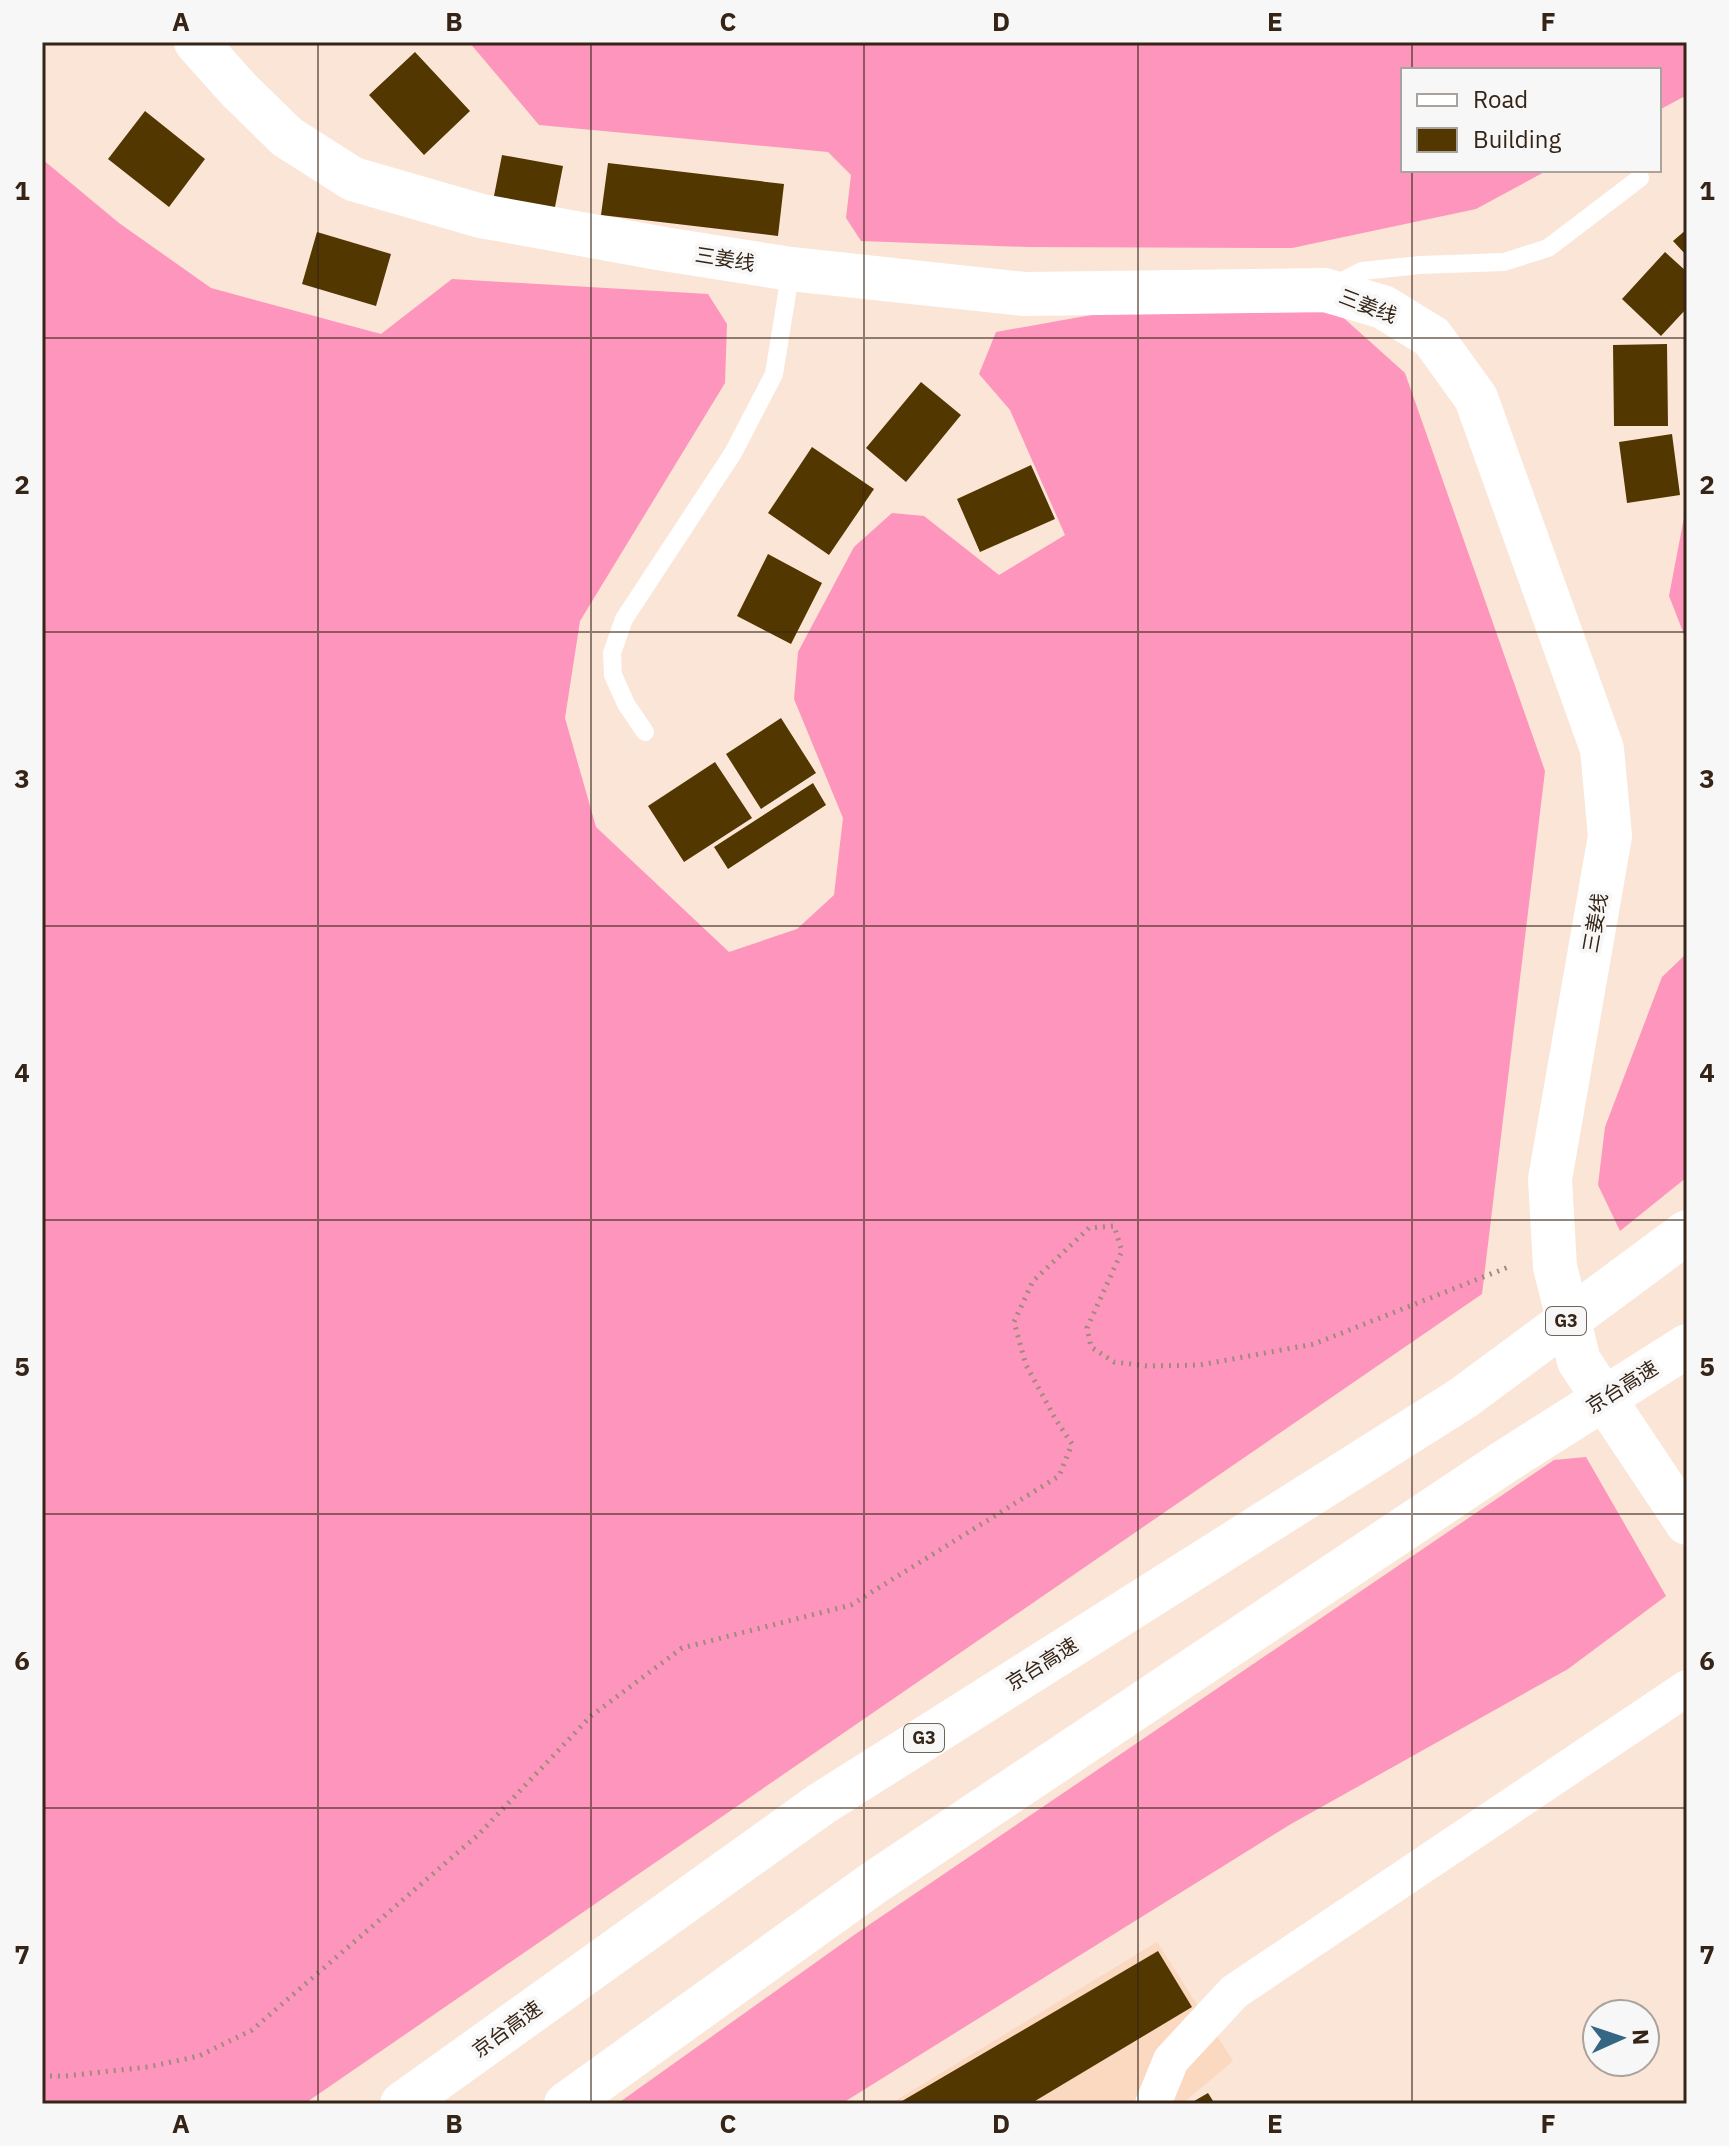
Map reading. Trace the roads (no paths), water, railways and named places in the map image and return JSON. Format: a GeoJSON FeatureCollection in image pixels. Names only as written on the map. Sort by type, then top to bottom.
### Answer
{"type":"FeatureCollection","features":[{"type":"Feature","properties":{"kind":"main road","name":"三姜线"},"geometry":{"type":"LineString","coordinates":[[196,42],[287,137],[353,179],[481,216],[791,269],[1025,294],[1325,290],[1383,307],[1432,337],[1476,398],[1602,749],[1610,836],[1550,1179],[1555,1267],[1579,1361],[1687,1523]]}},
{"type":"Feature","properties":{"kind":"main road","name":"京台高速"},"geometry":{"type":"LineString","coordinates":[[402,2104],[821,1804],[1463,1398],[1678,1238]]}},
{"type":"Feature","properties":{"kind":"main road","name":"京台高速"},"geometry":{"type":"LineString","coordinates":[[566,2104],[875,1882],[1504,1462],[1687,1346]]}},
{"type":"Feature","properties":{"kind":"street"},"geometry":{"type":"LineString","coordinates":[[1153,2104],[1171,2060],[1234,1992],[1687,1688]]}},
{"type":"Feature","properties":{"kind":"lane"},"geometry":{"type":"LineString","coordinates":[[1325,290],[1362,271],[1504,262],[1548,248],[1640,178]]}},
{"type":"Feature","properties":{"kind":"lane"},"geometry":{"type":"LineString","coordinates":[[645,732],[626,704],[613,675],[612,653],[624,619],[733,453],[774,374],[791,269]]}}]}
